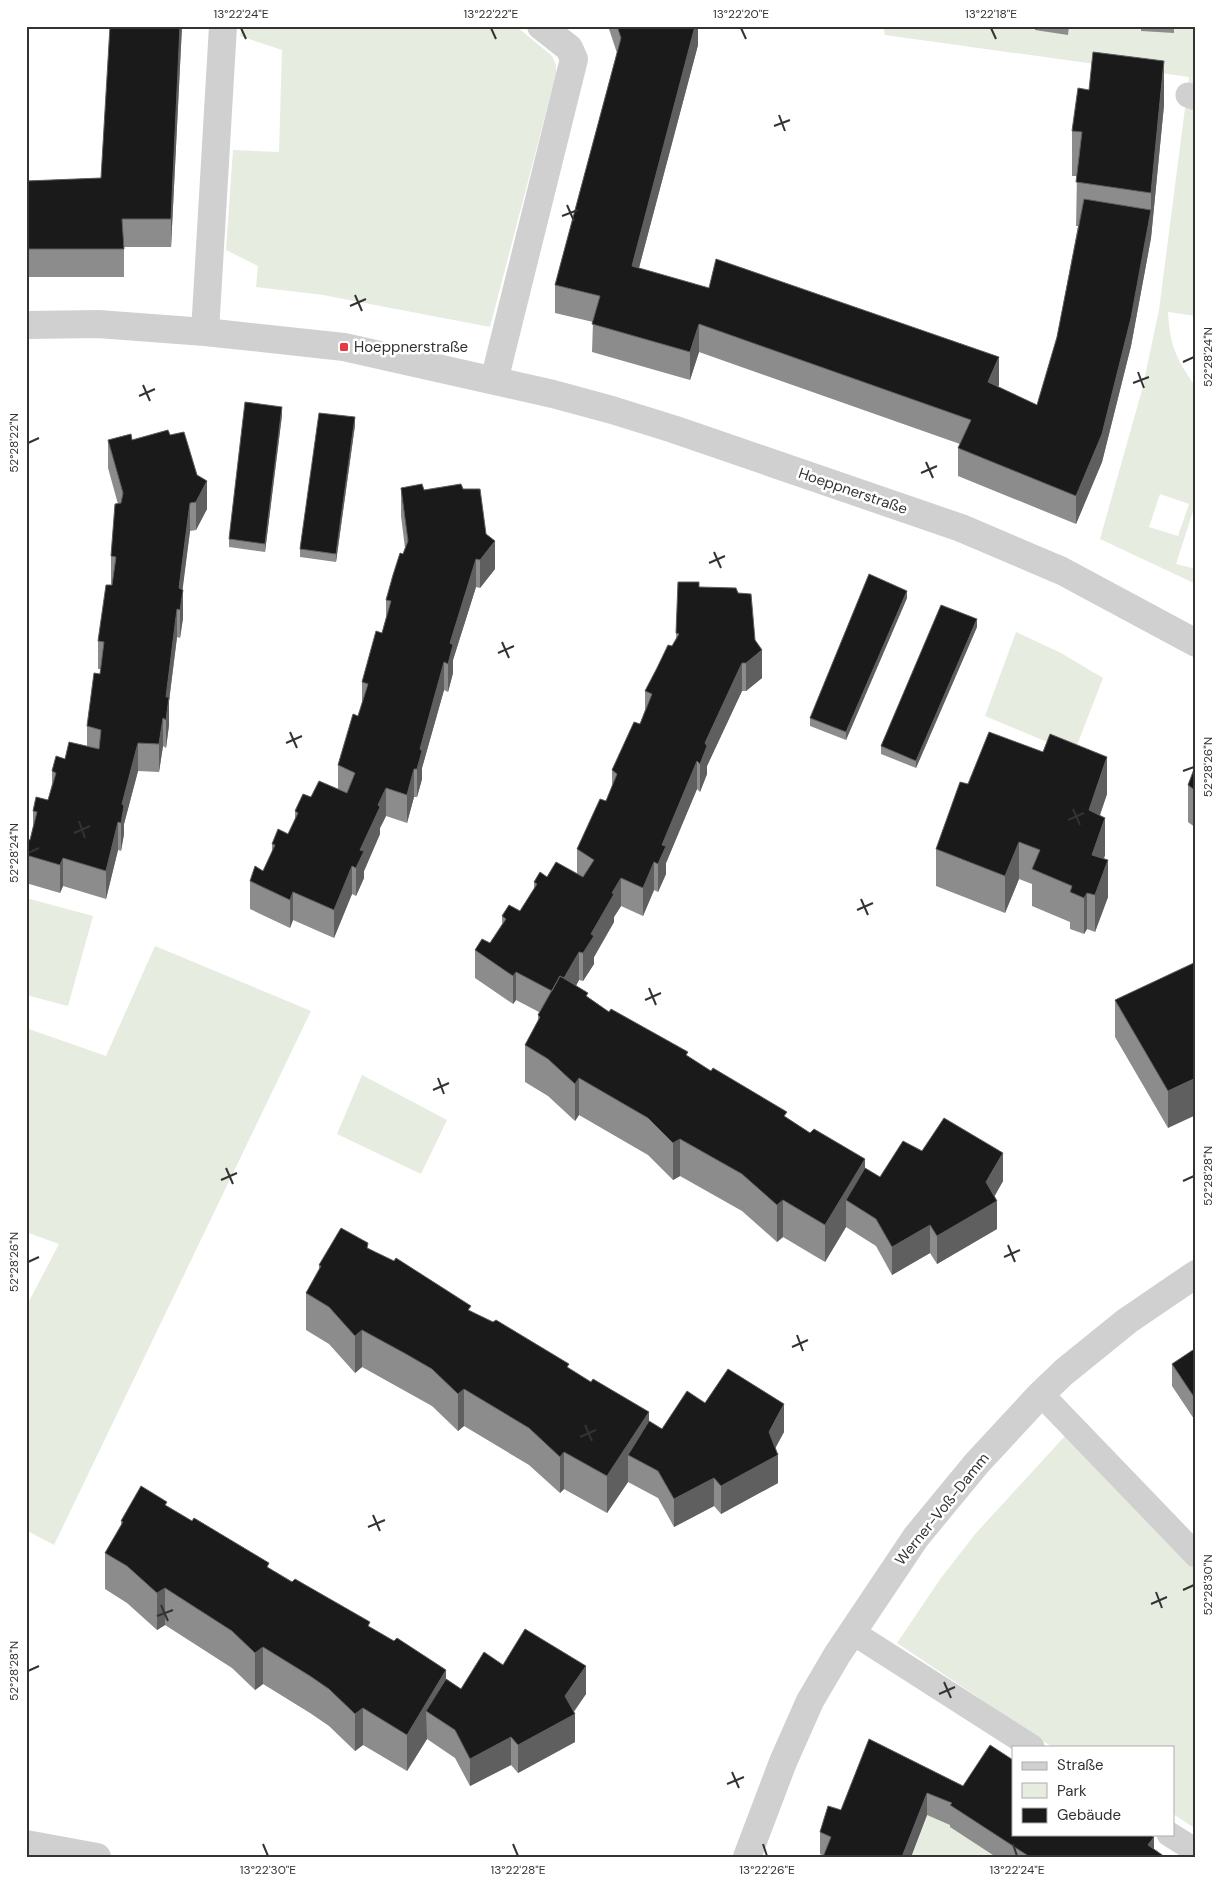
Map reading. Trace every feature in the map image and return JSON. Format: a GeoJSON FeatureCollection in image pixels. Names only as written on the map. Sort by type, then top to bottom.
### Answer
{"type":"FeatureCollection","features":[{"type":"Feature","properties":{"kind":"street"},"geometry":{"type":"LineString","coordinates":[[205,332],[223,26]]}},
{"type":"Feature","properties":{"kind":"street"},"geometry":{"type":"LineString","coordinates":[[494,381],[574,59],[569,48],[541,26]]}},
{"type":"Feature","properties":{"kind":"street","name":"Hoeppnerstraße"},"geometry":{"type":"LineString","coordinates":[[26,325],[98,324],[205,332],[344,347],[570,399],[673,429],[961,528],[1062,571],[1196,643]]}},
{"type":"Feature","properties":{"kind":"street","name":"Werner-Voß-Damm"},"geometry":{"type":"LineString","coordinates":[[747,1857],[810,1700],[836,1655],[916,1537],[977,1463],[1064,1372],[1127,1321],[1196,1274]]}},
{"type":"Feature","properties":{"kind":"street"},"geometry":{"type":"LineString","coordinates":[[26,1844],[97,1857]]}},
{"type":"Feature","properties":{"kind":"lane"},"geometry":{"type":"LineString","coordinates":[[1041,1394],[1196,1555]]}},
{"type":"Feature","properties":{"kind":"lane"},"geometry":{"type":"LineString","coordinates":[[852,1632],[1030,1746]]}},
{"type":"Feature","properties":{"kind":"lane"},"geometry":{"type":"LineString","coordinates":[[1172,1836],[1196,1851]]}},
{"type":"Feature","properties":{"kind":"green space"},"geometry":{"type":"Polygon","coordinates":[[[242,26],[516,26],[552,56],[556,65],[556,74],[490,327],[323,295],[256,287],[258,266],[226,250],[233,150],[279,152],[282,50],[240,36],[242,26]]]}},
{"type":"Feature","properties":{"kind":"green space"},"geometry":{"type":"Polygon","coordinates":[[[883,26],[1196,26],[1196,316],[1168,312],[1170,334],[1175,352],[1196,387],[1196,502],[1176,564],[1196,569],[1196,584],[1100,539],[1142,390],[1159,310],[1189,77],[885,35],[883,26]],[[1160,494],[1149,527],[1178,536],[1189,504],[1160,494]]]}},
{"type":"Feature","properties":{"kind":"green space"},"geometry":{"type":"Polygon","coordinates":[[[1016,632],[1061,653],[1103,678],[1074,753],[985,716],[1016,632]]]}},
{"type":"Feature","properties":{"kind":"green space"},"geometry":{"type":"Polygon","coordinates":[[[26,898],[93,916],[68,1006],[26,995],[26,898]]]}},
{"type":"Feature","properties":{"kind":"green space"},"geometry":{"type":"Polygon","coordinates":[[[155,946],[311,1011],[54,1545],[26,1530],[26,1307],[59,1244],[26,1232],[26,1028],[106,1056],[155,946]]]}},
{"type":"Feature","properties":{"kind":"green space"},"geometry":{"type":"Polygon","coordinates":[[[362,1075],[447,1120],[421,1174],[337,1134],[362,1075]]]}},
{"type":"Feature","properties":{"kind":"green space"},"geometry":{"type":"Polygon","coordinates":[[[1065,1436],[1196,1567],[1196,1829],[1174,1815],[1174,1746],[1051,1746],[897,1643],[941,1578],[976,1533],[1065,1436]]]}},
{"type":"Feature","properties":{"kind":"green space"},"geometry":{"type":"Polygon","coordinates":[[[927,1815],[952,1825],[996,1857],[910,1857],[927,1815]]]}},
{"type":"Feature","properties":{"kind":"building"},"geometry":{"type":"Polygon","coordinates":[[[110,26],[180,26],[171,219],[122,219],[124,249],[26,249],[26,181],[101,178],[110,26]]]}},
{"type":"Feature","properties":{"kind":"building"},"geometry":{"type":"Polygon","coordinates":[[[617,26],[695,26],[632,266],[709,288],[716,259],[999,357],[988,382],[1037,405],[1057,337],[1084,199],[1151,210],[1131,318],[1102,434],[1076,496],[958,448],[971,420],[699,324],[690,352],[592,324],[600,296],[555,285],[621,38],[617,26]]]}},
{"type":"Feature","properties":{"kind":"building"},"geometry":{"type":"Polygon","coordinates":[[[1093,52],[1164,61],[1151,193],[1076,182],[1082,132],[1072,131],[1078,88],[1089,90],[1093,52]]]}},
{"type":"Feature","properties":{"kind":"building"},"geometry":{"type":"Polygon","coordinates":[[[245,402],[282,407],[265,544],[229,539],[245,402]]]}},
{"type":"Feature","properties":{"kind":"building"},"geometry":{"type":"Polygon","coordinates":[[[319,413],[355,417],[336,554],[300,549],[319,413]]]}},
{"type":"Feature","properties":{"kind":"building"},"geometry":{"type":"Polygon","coordinates":[[[168,430],[170,435],[184,432],[197,475],[207,481],[196,502],[190,503],[179,588],[183,590],[180,610],[177,609],[166,697],[169,697],[166,720],[163,718],[159,744],[138,743],[122,804],[124,806],[121,823],[118,822],[106,871],[63,858],[60,865],[26,855],[26,839],[30,840],[37,812],[33,811],[36,797],[48,800],[56,773],[52,771],[56,756],[65,759],[69,742],[99,749],[101,730],[87,726],[94,673],[100,674],[104,642],[98,641],[106,585],[112,585],[116,557],[111,556],[115,504],[121,503],[123,493],[108,440],[131,434],[132,440],[168,430]]]}},
{"type":"Feature","properties":{"kind":"building"},"geometry":{"type":"Polygon","coordinates":[[[422,484],[424,490],[461,484],[463,489],[480,489],[486,534],[495,541],[480,560],[476,559],[450,643],[453,645],[448,664],[444,662],[420,749],[422,751],[417,769],[414,769],[407,795],[386,788],[378,805],[380,807],[360,850],[364,851],[356,868],[352,866],[334,910],[293,892],[290,900],[250,881],[255,866],[263,871],[275,845],[272,844],[278,829],[288,834],[298,813],[295,811],[303,794],[311,797],[319,781],[347,793],[355,773],[338,765],[353,714],[358,716],[368,684],[362,682],[376,631],[382,633],[391,601],[386,600],[393,575],[400,553],[403,554],[408,541],[401,488],[422,484]]]}},
{"type":"Feature","properties":{"kind":"building"},"geometry":{"type":"Polygon","coordinates":[[[869,574],[907,591],[846,732],[810,718],[869,574]]]}},
{"type":"Feature","properties":{"kind":"building"},"geometry":{"type":"Polygon","coordinates":[[[678,582],[699,582],[699,587],[736,588],[738,593],[751,594],[755,640],[762,650],[746,663],[742,663],[705,743],[707,746],[700,764],[697,761],[662,845],[666,846],[658,864],[654,862],[643,888],[621,878],[591,934],[594,936],[583,953],[579,952],[564,978],[560,976],[552,991],[516,972],[513,976],[475,950],[482,939],[490,943],[506,919],[502,916],[509,905],[520,911],[537,884],[534,882],[540,872],[547,877],[556,862],[583,877],[594,860],[577,849],[600,799],[606,801],[617,774],[612,770],[634,722],[640,724],[652,694],[645,691],[668,645],[672,646],[679,634],[676,633],[678,582]]]}},
{"type":"Feature","properties":{"kind":"building"},"geometry":{"type":"Polygon","coordinates":[[[941,605],[977,619],[916,761],[881,746],[941,605]]]}},
{"type":"Feature","properties":{"kind":"building"},"geometry":{"type":"Polygon","coordinates":[[[989,732],[1043,752],[1050,734],[1107,757],[1089,810],[1105,818],[1092,855],[1108,860],[1095,895],[1087,893],[1084,898],[1070,892],[1072,886],[1032,869],[1040,850],[1019,842],[1005,876],[936,849],[960,782],[968,784],[989,732]]]}},
{"type":"Feature","properties":{"kind":"building"},"geometry":{"type":"Polygon","coordinates":[[[1196,764],[1196,791],[1188,785],[1196,764]]]}},
{"type":"Feature","properties":{"kind":"building"},"geometry":{"type":"Polygon","coordinates":[[[1196,962],[1196,1078],[1168,1091],[1115,1000],[1196,962]]]}},
{"type":"Feature","properties":{"kind":"building"},"geometry":{"type":"Polygon","coordinates":[[[560,976],[588,993],[586,996],[609,1012],[611,1009],[688,1052],[686,1055],[711,1071],[713,1068],[787,1112],[784,1116],[810,1133],[814,1129],[865,1159],[825,1225],[783,1200],[777,1205],[742,1174],[680,1139],[673,1143],[648,1118],[579,1078],[575,1084],[548,1059],[525,1045],[540,1017],[538,1015],[560,976]]]}},
{"type":"Feature","properties":{"kind":"building"},"geometry":{"type":"Polygon","coordinates":[[[944,1118],[1003,1153],[986,1182],[997,1201],[937,1236],[930,1225],[892,1247],[876,1219],[846,1200],[865,1168],[880,1177],[903,1141],[922,1151],[944,1118]]]}},
{"type":"Feature","properties":{"kind":"building"},"geometry":{"type":"Polygon","coordinates":[[[341,1228],[368,1243],[367,1248],[394,1261],[396,1258],[471,1306],[468,1310],[493,1322],[496,1320],[569,1364],[567,1367],[591,1382],[593,1379],[649,1412],[607,1476],[564,1452],[560,1457],[529,1428],[464,1389],[458,1394],[432,1369],[406,1354],[362,1330],[355,1336],[329,1307],[306,1293],[321,1266],[319,1265],[341,1228]]]}},
{"type":"Feature","properties":{"kind":"building"},"geometry":{"type":"Polygon","coordinates":[[[1196,1348],[1196,1400],[1172,1364],[1196,1348]]]}},
{"type":"Feature","properties":{"kind":"building"},"geometry":{"type":"Polygon","coordinates":[[[728,1369],[784,1404],[769,1432],[778,1455],[721,1486],[714,1478],[674,1499],[658,1471],[628,1455],[649,1421],[662,1429],[687,1391],[705,1403],[728,1369]]]}},
{"type":"Feature","properties":{"kind":"building"},"geometry":{"type":"Polygon","coordinates":[[[141,1486],[167,1502],[165,1505],[192,1521],[194,1518],[269,1563],[267,1567],[292,1582],[295,1579],[370,1622],[368,1626],[394,1641],[397,1638],[446,1670],[407,1735],[363,1708],[355,1714],[329,1689],[310,1676],[263,1647],[255,1653],[232,1631],[165,1588],[157,1593],[127,1566],[105,1553],[141,1486]]]}},
{"type":"Feature","properties":{"kind":"building"},"geometry":{"type":"Polygon","coordinates":[[[525,1629],[586,1666],[565,1696],[575,1714],[518,1745],[511,1737],[470,1759],[455,1730],[426,1711],[446,1679],[461,1689],[484,1652],[503,1665],[525,1629]]]}},
{"type":"Feature","properties":{"kind":"building"},"geometry":{"type":"Polygon","coordinates":[[[869,1739],[963,1786],[990,1745],[1012,1759],[1012,1836],[1152,1836],[1154,1837],[1148,1845],[1165,1857],[1030,1857],[950,1805],[952,1803],[927,1793],[902,1857],[823,1857],[831,1837],[820,1832],[828,1806],[841,1810],[869,1739]]]}},
{"type":"Feature","properties":{"kind":"place","name":"Hoeppnerstraße"},"geometry":{"type":"Point","coordinates":[344,347]}}]}
